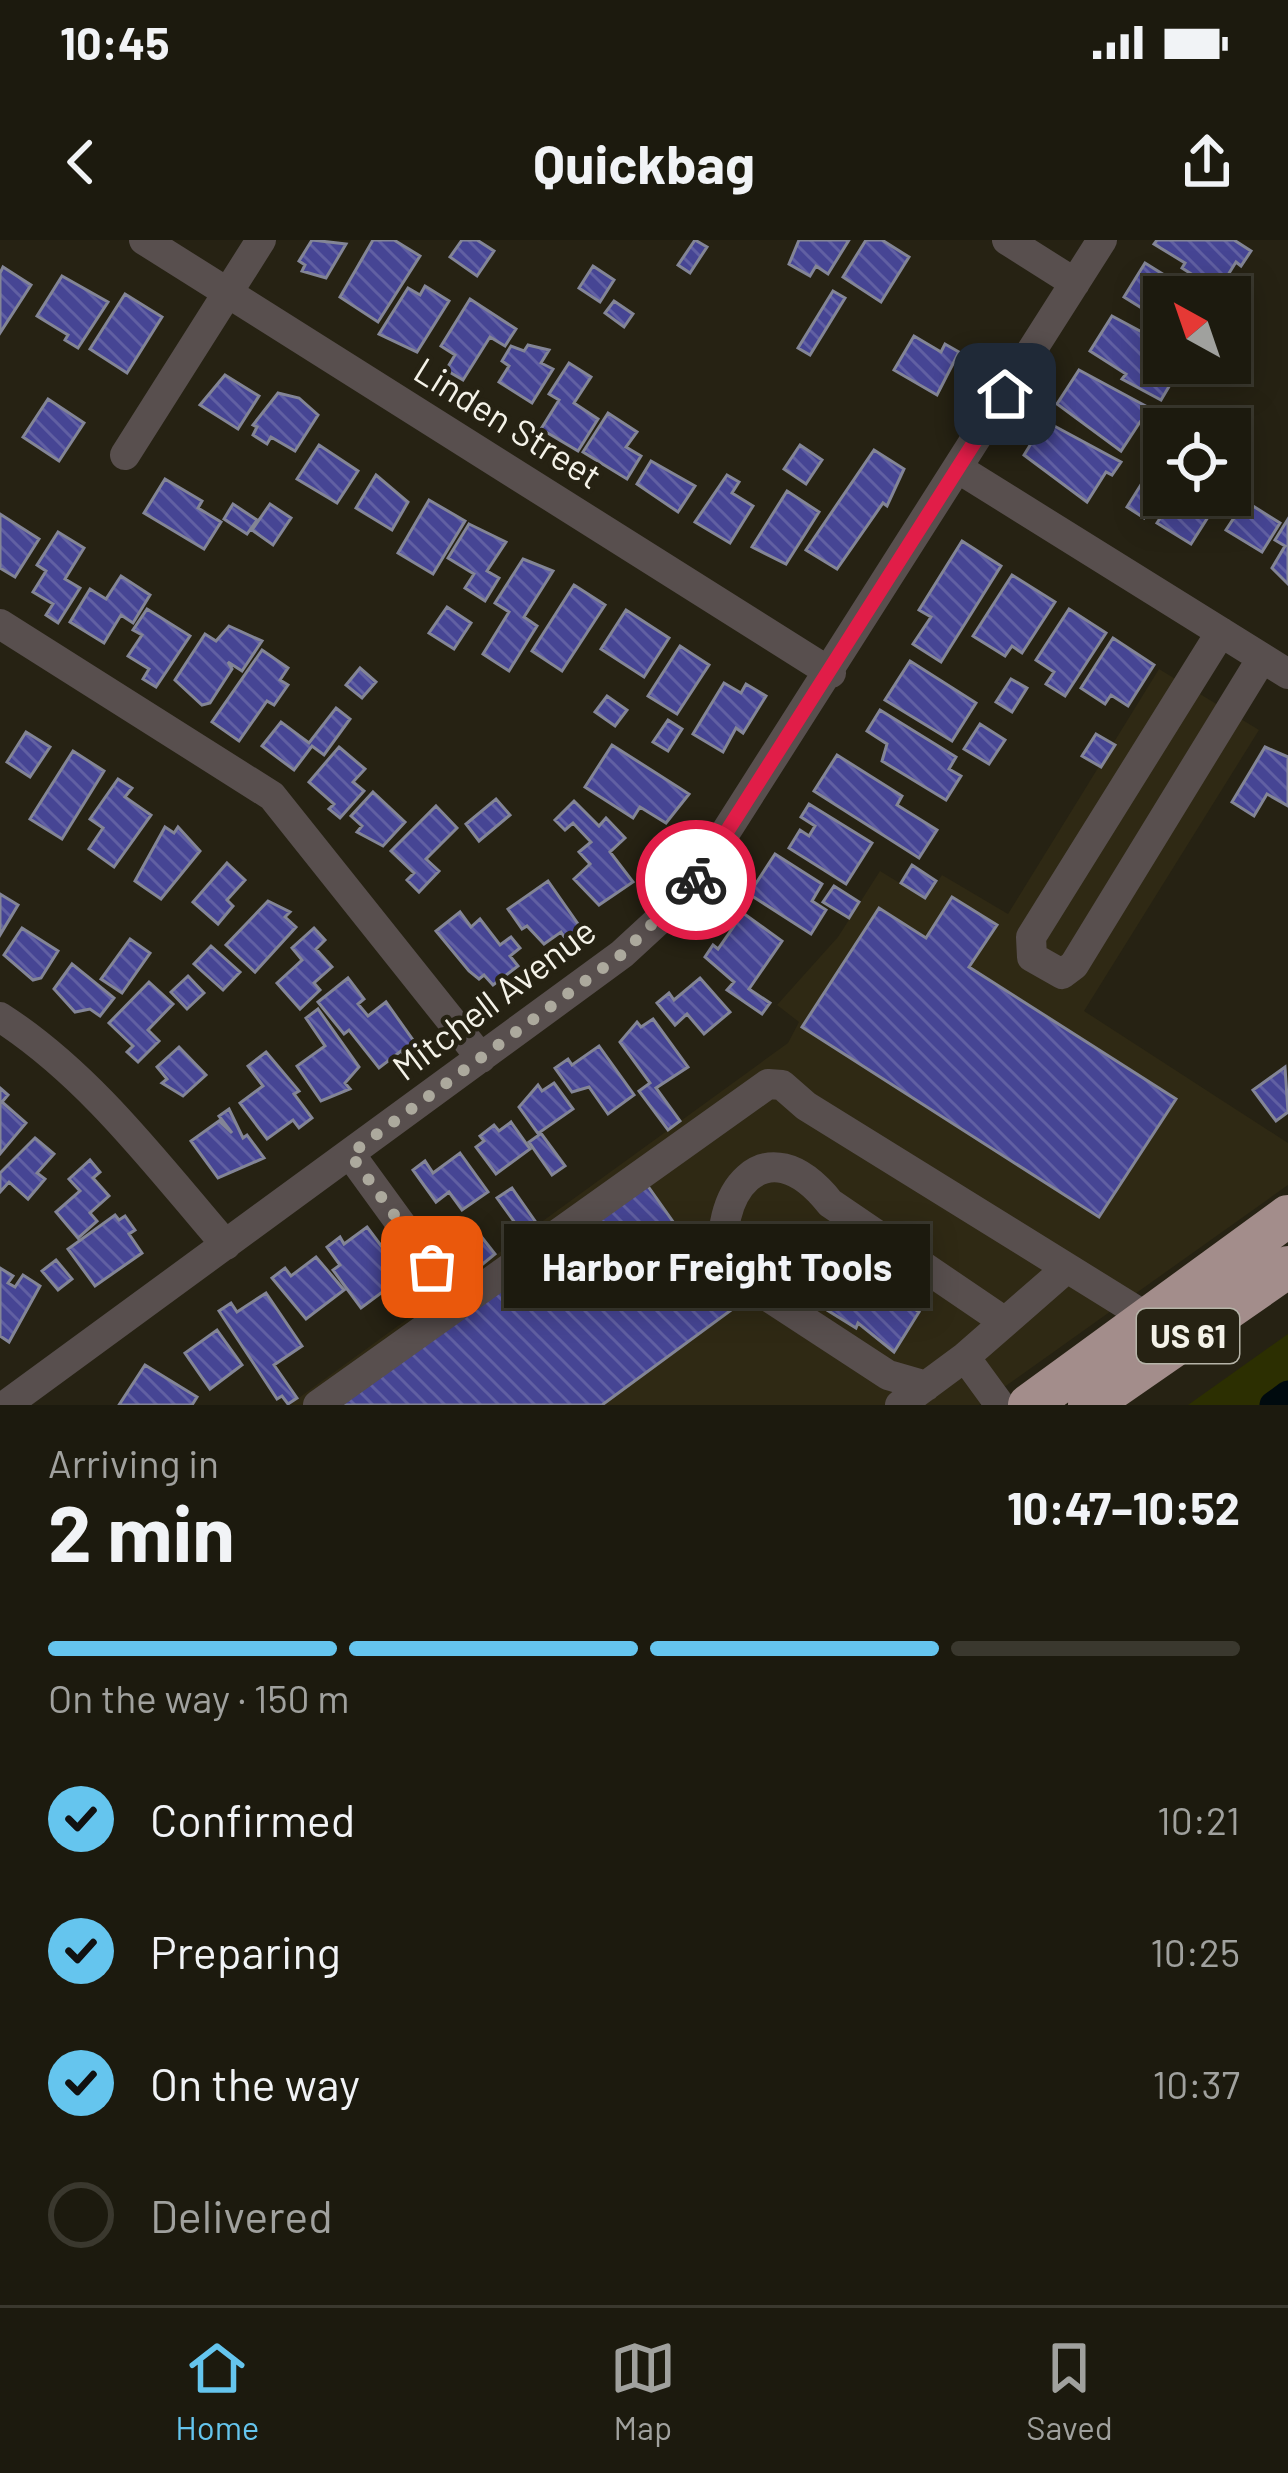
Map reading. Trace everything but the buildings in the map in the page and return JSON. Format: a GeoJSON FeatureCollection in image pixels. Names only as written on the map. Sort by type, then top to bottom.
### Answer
{"type":"FeatureCollection","features":[{"type":"Feature","properties":{"kind":"highway","name":"US 61"},"geometry":{"type":"LineString","coordinates":[[1028,1405],[1288,1216]]}},
{"type":"Feature","properties":{"kind":"highway","name":"US 61"},"geometry":{"type":"LineString","coordinates":[[1089,1405],[1288,1267]]}},
{"type":"Feature","properties":{"kind":"street","name":"Linden Street"},"geometry":{"type":"LineString","coordinates":[[144,240],[830,673]]}},
{"type":"Feature","properties":{"kind":"street"},"geometry":{"type":"LineString","coordinates":[[125,455],[261,240]]}},
{"type":"Feature","properties":{"kind":"street"},"geometry":{"type":"LineString","coordinates":[[1007,240],[1075,283]]}},
{"type":"Feature","properties":{"kind":"street","name":"Mitchell Avenue"},"geometry":{"type":"LineString","coordinates":[[14,1398],[622,954],[686,896],[1102,240]]}},
{"type":"Feature","properties":{"kind":"street"},"geometry":{"type":"LineString","coordinates":[[959,469],[1221,632],[1275,666],[1074,965],[1062,974],[1032,956],[1031,938],[1221,632]]}},
{"type":"Feature","properties":{"kind":"street"},"geometry":{"type":"LineString","coordinates":[[0,624],[272,796],[481,1058]]}},
{"type":"Feature","properties":{"kind":"street"},"geometry":{"type":"LineString","coordinates":[[0,1017],[56,1059],[121,1124],[226,1245]]}},
{"type":"Feature","properties":{"kind":"street"},"geometry":{"type":"LineString","coordinates":[[318,1405],[768,1084],[782,1085],[806,1106],[1148,1318]]}},
{"type":"Feature","properties":{"kind":"street"},"geometry":{"type":"LineString","coordinates":[[350,1154],[459,1304]]}},
{"type":"Feature","properties":{"kind":"street"},"geometry":{"type":"LineString","coordinates":[[926,1386],[888,1375],[726,1269],[722,1247],[733,1198],[748,1177],[763,1168],[791,1166],[810,1178],[830,1203],[1005,1322]]}},
{"type":"Feature","properties":{"kind":"street"},"geometry":{"type":"LineString","coordinates":[[900,1405],[965,1357],[1067,1268]]}},
{"type":"Feature","properties":{"kind":"street"},"geometry":{"type":"LineString","coordinates":[[965,1357],[1000,1405]]}},
{"type":"Feature","properties":{"kind":"shaded area"},"geometry":{"type":"Polygon","coordinates":[[[1159,669],[1259,730],[1084,1011],[1288,1143],[1288,1185],[979,1405],[289,1405],[788,1043],[799,1022],[777,1005],[838,937],[880,871],[926,899],[942,875],[1008,914],[1159,669]]]}},
{"type":"Feature","properties":{"kind":"green space"},"geometry":{"type":"Polygon","coordinates":[[[1288,1334],[1288,1405],[1188,1405],[1288,1334]]]}},
{"type":"Feature","properties":{"kind":"waterway"},"geometry":{"type":"LineString","coordinates":[[1273,1405],[1288,1394]]}},
{"type":"Feature","properties":{"kind":"way so far"},"geometry":{"type":"LineString","coordinates":[[432,1267],[350,1154],[622,954],[686,896],[696,880]]}},
{"type":"Feature","properties":{"kind":"place","name":"Harbor Freight Tools"},"geometry":{"type":"Point","coordinates":[432,1267]}},
{"type":"Feature","properties":{"kind":"route"},"geometry":{"type":"LineString","coordinates":[[696,880],[1005,394]]}}]}
